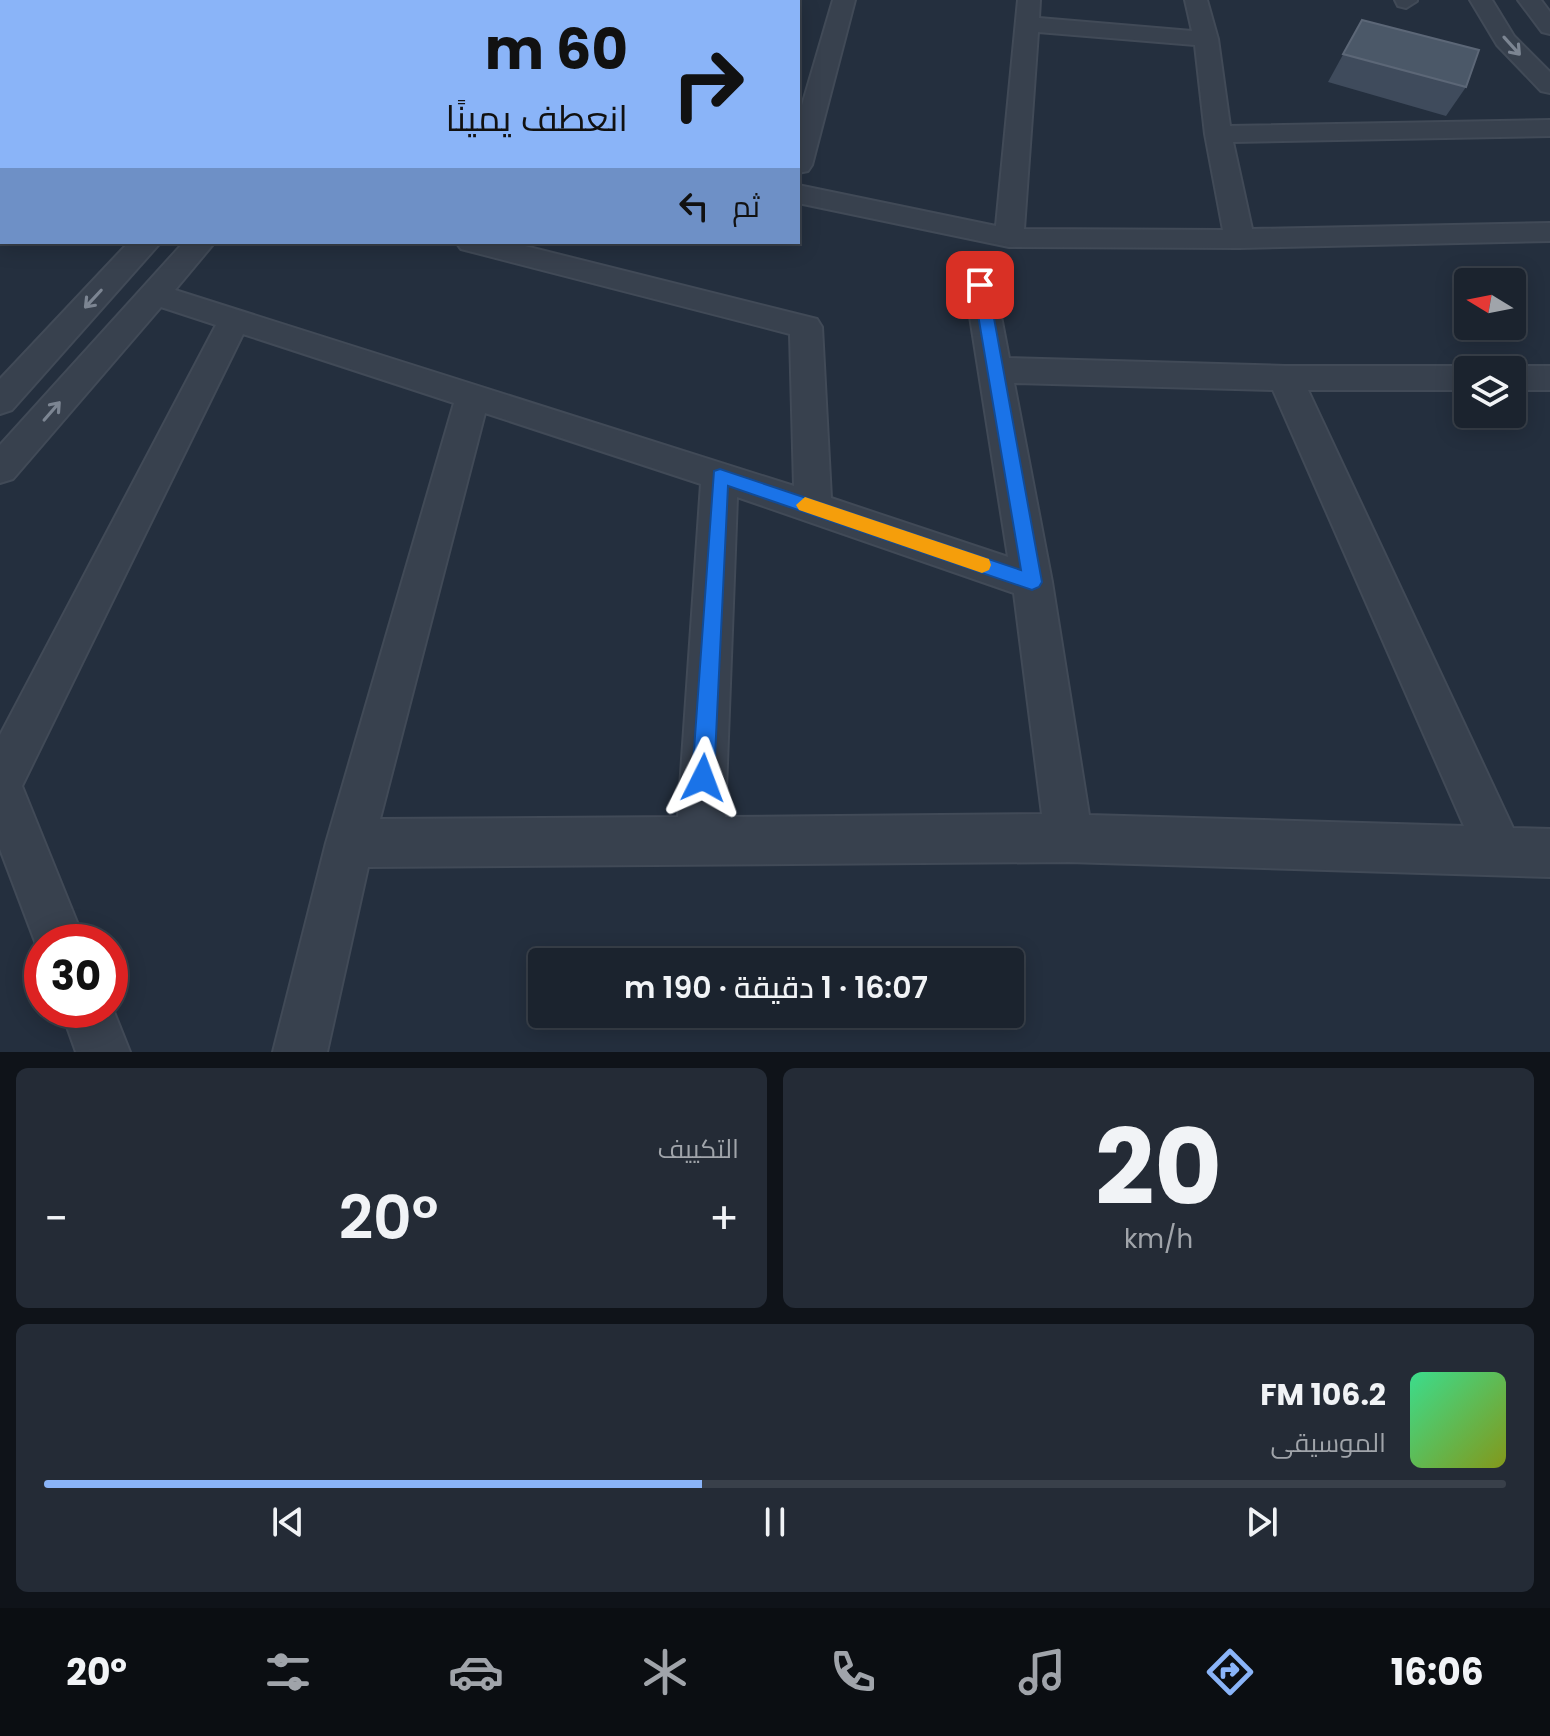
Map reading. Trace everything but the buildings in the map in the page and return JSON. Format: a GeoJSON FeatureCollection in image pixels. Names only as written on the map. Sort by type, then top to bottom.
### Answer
{"type":"FeatureCollection","features":[{"type":"Feature","properties":{"kind":"street"},"geometry":{"type":"LineString","coordinates":[[800,158],[844,0]]}},
{"type":"Feature","properties":{"kind":"street"},"geometry":{"type":"LineString","coordinates":[[1196,0],[1206,39],[1218,134],[1239,239]]}},
{"type":"Feature","properties":{"kind":"street"},"geometry":{"type":"LineString","coordinates":[[1481,0],[1505,40],[1550,86]]}},
{"type":"Feature","properties":{"kind":"street"},"geometry":{"type":"LineString","coordinates":[[1529,0],[1550,27]]}},
{"type":"Feature","properties":{"kind":"street"},"geometry":{"type":"LineString","coordinates":[[1009,238],[1028,12],[1206,39]]}},
{"type":"Feature","properties":{"kind":"street"},"geometry":{"type":"LineString","coordinates":[[1218,134],[1550,128]]}},
{"type":"Feature","properties":{"kind":"street"},"geometry":{"type":"LineString","coordinates":[[800,194],[1009,238],[1239,239],[1550,232]]}},
{"type":"Feature","properties":{"kind":"street"},"geometry":{"type":"LineString","coordinates":[[0,401],[144,244]]}},
{"type":"Feature","properties":{"kind":"street"},"geometry":{"type":"LineString","coordinates":[[0,469],[198,244]]}},
{"type":"Feature","properties":{"kind":"street"},"geometry":{"type":"LineString","coordinates":[[479,244],[806,327],[813,507]]}},
{"type":"Feature","properties":{"kind":"street"},"geometry":{"type":"LineString","coordinates":[[980,285],[1032,582],[1069,838]]}},
{"type":"Feature","properties":{"kind":"street"},"geometry":{"type":"LineString","coordinates":[[155,294],[720,476],[1032,582]]}},
{"type":"Feature","properties":{"kind":"street"},"geometry":{"type":"LineString","coordinates":[[0,782],[234,320]]}},
{"type":"Feature","properties":{"kind":"street"},"geometry":{"type":"LineString","coordinates":[[996,370],[1285,378],[1454,378]]}},
{"type":"Feature","properties":{"kind":"street"},"geometry":{"type":"LineString","coordinates":[[1285,378],[1499,852]]}},
{"type":"Feature","properties":{"kind":"street"},"geometry":{"type":"LineString","coordinates":[[1526,378],[1550,378]]}},
{"type":"Feature","properties":{"kind":"street"},"geometry":{"type":"LineString","coordinates":[[300,1052],[350,843],[473,395]]}},
{"type":"Feature","properties":{"kind":"street"},"geometry":{"type":"LineString","coordinates":[[700,838],[720,476]]}},
{"type":"Feature","properties":{"kind":"street"},"geometry":{"type":"LineString","coordinates":[[0,788],[53,924]]}},
{"type":"Feature","properties":{"kind":"street"},"geometry":{"type":"LineString","coordinates":[[350,843],[700,838],[1069,838],[1550,853]]}},
{"type":"Feature","properties":{"kind":"street"},"geometry":{"type":"LineString","coordinates":[[94,1028],[103,1052]]}},
{"type":"Feature","properties":{"kind":"slow traffic"},"geometry":{"type":"LineString","coordinates":[[805,505],[982,565]]}},
{"type":"Feature","properties":{"kind":"route"},"geometry":{"type":"LineString","coordinates":[[703,778],[720,476],[1032,582],[980,285]]}}]}
